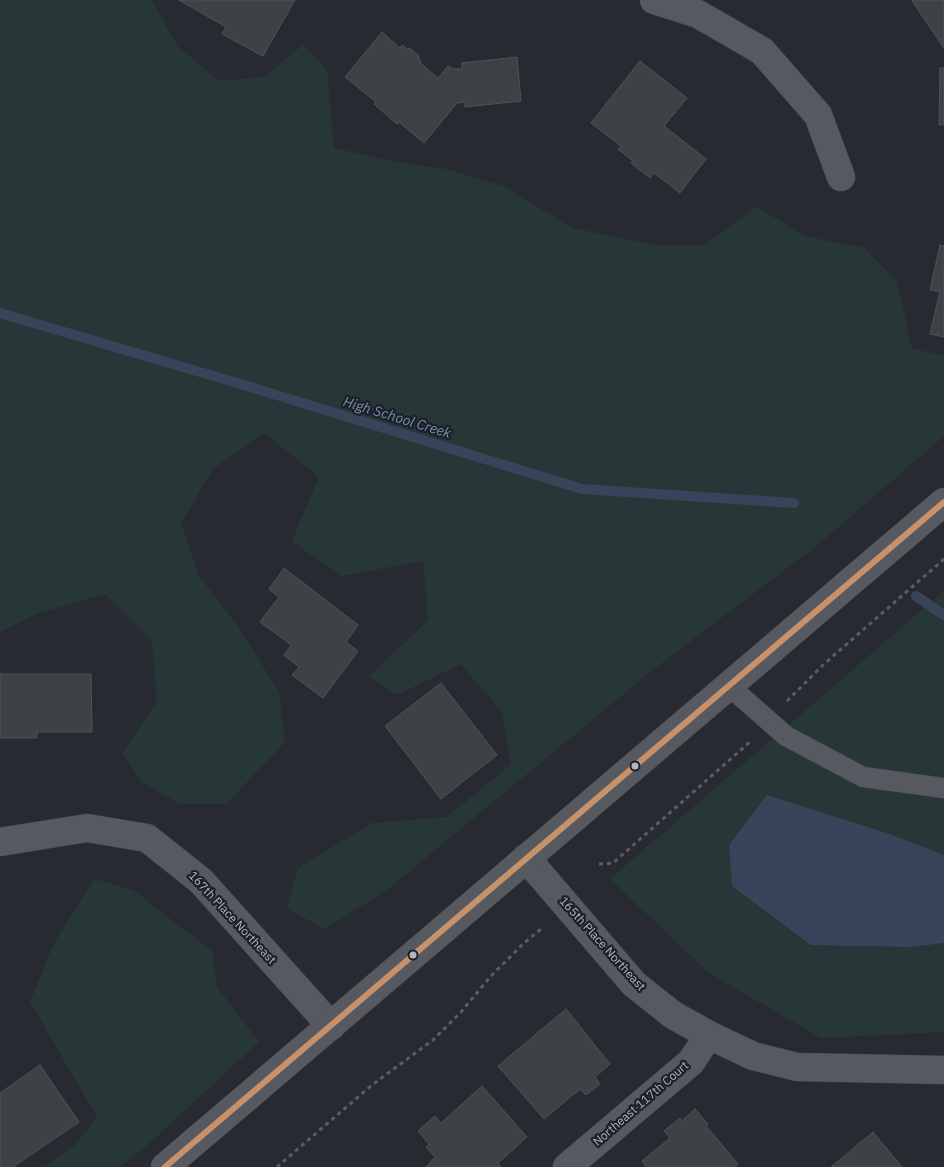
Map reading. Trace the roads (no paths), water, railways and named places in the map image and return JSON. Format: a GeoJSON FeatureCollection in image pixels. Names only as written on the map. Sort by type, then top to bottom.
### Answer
{"type":"FeatureCollection","features":[{"type":"Feature","properties":{"kind":"street"},"geometry":{"type":"LineString","coordinates":[[654,0],[698,14],[762,51],[818,115],[841,177]]}},
{"type":"Feature","properties":{"kind":"street"},"geometry":{"type":"LineString","coordinates":[[165,1167],[944,502]]}},
{"type":"Feature","properties":{"kind":"street","name":"167th Place Northeast"},"geometry":{"type":"LineString","coordinates":[[0,842],[87,828],[147,838],[201,881],[331,1026]]}},
{"type":"Feature","properties":{"kind":"street","name":"165th Place Northeast"},"geometry":{"type":"LineString","coordinates":[[526,858],[634,984],[673,1015],[709,1036],[753,1056],[798,1067],[944,1070]]}},
{"type":"Feature","properties":{"kind":"street","name":"Northeast 117th Court"},"geometry":{"type":"LineString","coordinates":[[567,1167],[690,1062],[709,1036]]}},
{"type":"Feature","properties":{"kind":"lane"},"geometry":{"type":"LineString","coordinates":[[729,686],[786,736],[863,777],[944,788]]}},
{"type":"Feature","properties":{"kind":"water"},"geometry":{"type":"Polygon","coordinates":[[[767,795],[887,833],[944,855],[944,943],[912,947],[811,945],[732,886],[729,845],[767,795]]]}},
{"type":"Feature","properties":{"kind":"waterway","name":"High School Creek"},"geometry":{"type":"LineString","coordinates":[[0,313],[244,385],[582,489],[794,503]]}},
{"type":"Feature","properties":{"kind":"waterway","name":"High School Creek"},"geometry":{"type":"LineString","coordinates":[[916,596],[944,615]]}}]}
